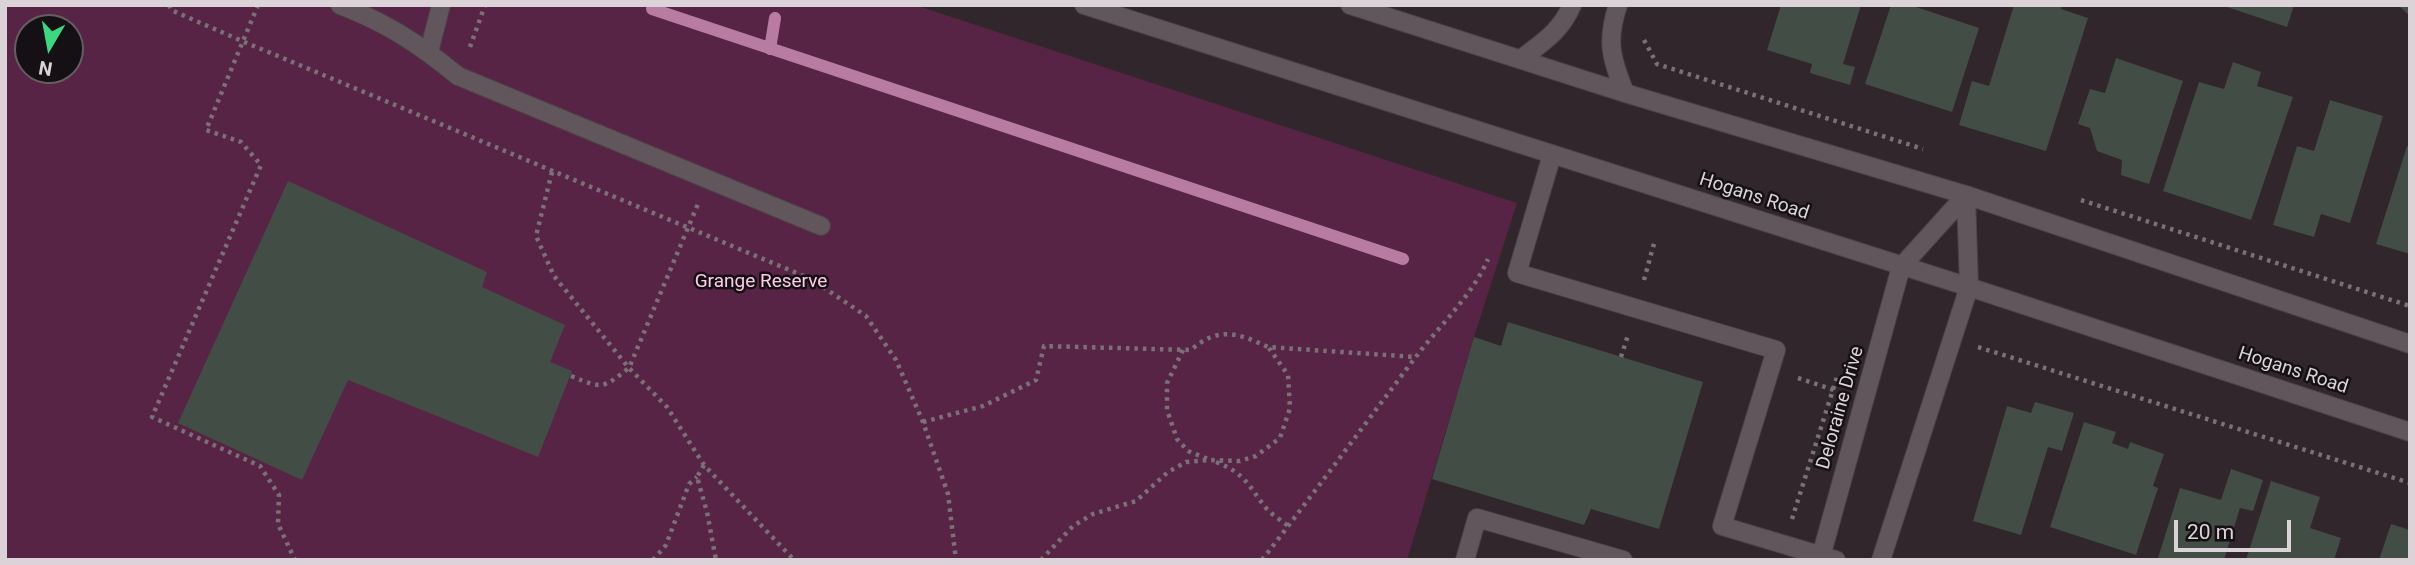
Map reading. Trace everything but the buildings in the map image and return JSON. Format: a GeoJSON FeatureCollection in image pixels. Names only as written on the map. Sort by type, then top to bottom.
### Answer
{"type":"FeatureCollection","features":[{"type":"Feature","properties":{"kind":"street"},"geometry":{"type":"LineString","coordinates":[[340,5],[377,20],[429,52],[458,76],[821,226]]}},
{"type":"Feature","properties":{"kind":"street"},"geometry":{"type":"LineString","coordinates":[[429,52],[442,5]]}},
{"type":"Feature","properties":{"kind":"street","name":"Hogans Road"},"geometry":{"type":"LineString","coordinates":[[1084,5],[1969,287],[2410,432]]}},
{"type":"Feature","properties":{"kind":"street"},"geometry":{"type":"LineString","coordinates":[[1350,5],[1625,93],[1966,195],[2410,344]]}},
{"type":"Feature","properties":{"kind":"street"},"geometry":{"type":"LineString","coordinates":[[1521,59],[1566,21],[1572,5]]}},
{"type":"Feature","properties":{"kind":"street"},"geometry":{"type":"LineString","coordinates":[[1618,5],[1610,29],[1614,65],[1625,93]]}},
{"type":"Feature","properties":{"kind":"street"},"geometry":{"type":"LineString","coordinates":[[1552,155],[1517,273],[1776,350],[1722,526],[1826,558]]}},
{"type":"Feature","properties":{"kind":"street"},"geometry":{"type":"LineString","coordinates":[[1901,267],[1966,195]]}},
{"type":"Feature","properties":{"kind":"street"},"geometry":{"type":"LineString","coordinates":[[1881,560],[1969,287],[1966,195]]}},
{"type":"Feature","properties":{"kind":"street","name":"Deloraine Drive"},"geometry":{"type":"LineString","coordinates":[[1826,558],[1901,267]]}},
{"type":"Feature","properties":{"kind":"street"},"geometry":{"type":"LineString","coordinates":[[1465,560],[1477,518],[1623,560]]}},
{"type":"Feature","properties":{"kind":"path"},"geometry":{"type":"LineString","coordinates":[[169,5],[171,10],[242,41],[811,279],[866,316],[896,360],[923,422],[948,494],[956,560]]}},
{"type":"Feature","properties":{"kind":"path"},"geometry":{"type":"LineString","coordinates":[[258,5],[206,130],[241,142],[261,164],[152,417],[260,466],[279,495],[278,524],[295,560]]}},
{"type":"Feature","properties":{"kind":"path"},"geometry":{"type":"LineString","coordinates":[[470,47],[485,5]]}},
{"type":"Feature","properties":{"kind":"path"},"geometry":{"type":"LineString","coordinates":[[552,172],[536,236],[554,276],[629,368],[667,407],[704,465],[794,560]]}},
{"type":"Feature","properties":{"kind":"path"},"geometry":{"type":"LineString","coordinates":[[571,376],[593,385],[606,385],[629,368],[708,180]]}},
{"type":"Feature","properties":{"kind":"path"},"geometry":{"type":"LineString","coordinates":[[1262,560],[1481,275]]}},
{"type":"Feature","properties":{"kind":"path"},"geometry":{"type":"LineString","coordinates":[[923,422],[983,406],[1036,380],[1044,346],[1191,350],[1203,340],[1224,333],[1247,337],[1268,347],[1416,357]]}},
{"type":"Feature","properties":{"kind":"path"},"geometry":{"type":"LineString","coordinates":[[1953,339],[2410,483]]}},
{"type":"Feature","properties":{"kind":"path"},"geometry":{"type":"LineString","coordinates":[[1041,560],[1073,526],[1093,514],[1136,501],[1168,472],[1186,463],[1210,460],[1240,461],[1256,456],[1280,438],[1290,408],[1288,375],[1268,347]]}},
{"type":"Feature","properties":{"kind":"path"},"geometry":{"type":"LineString","coordinates":[[1183,350],[1167,383],[1167,410],[1177,439],[1188,451],[1236,470],[1267,509],[1288,526]]}},
{"type":"Feature","properties":{"kind":"path"},"geometry":{"type":"LineString","coordinates":[[1784,545],[1840,366]]}},
{"type":"Feature","properties":{"kind":"path"},"geometry":{"type":"LineString","coordinates":[[1770,369],[1834,390]]}},
{"type":"Feature","properties":{"kind":"path"},"geometry":{"type":"LineString","coordinates":[[653,560],[666,545],[688,484],[697,477],[704,465]]}},
{"type":"Feature","properties":{"kind":"path"},"geometry":{"type":"LineString","coordinates":[[697,477],[716,560]]}},
{"type":"Feature","properties":{"kind":"green space","name":"Grange Reserve"},"geometry":{"type":"Polygon","coordinates":[[[5,5],[915,5],[1517,203],[1407,560],[5,560],[5,5]]]}},
{"type":"Feature","properties":{"kind":"waterway"},"geometry":{"type":"LineString","coordinates":[[652,9],[1403,259]]}},
{"type":"Feature","properties":{"kind":"waterway"},"geometry":{"type":"LineString","coordinates":[[770,49],[775,18]]}}]}
